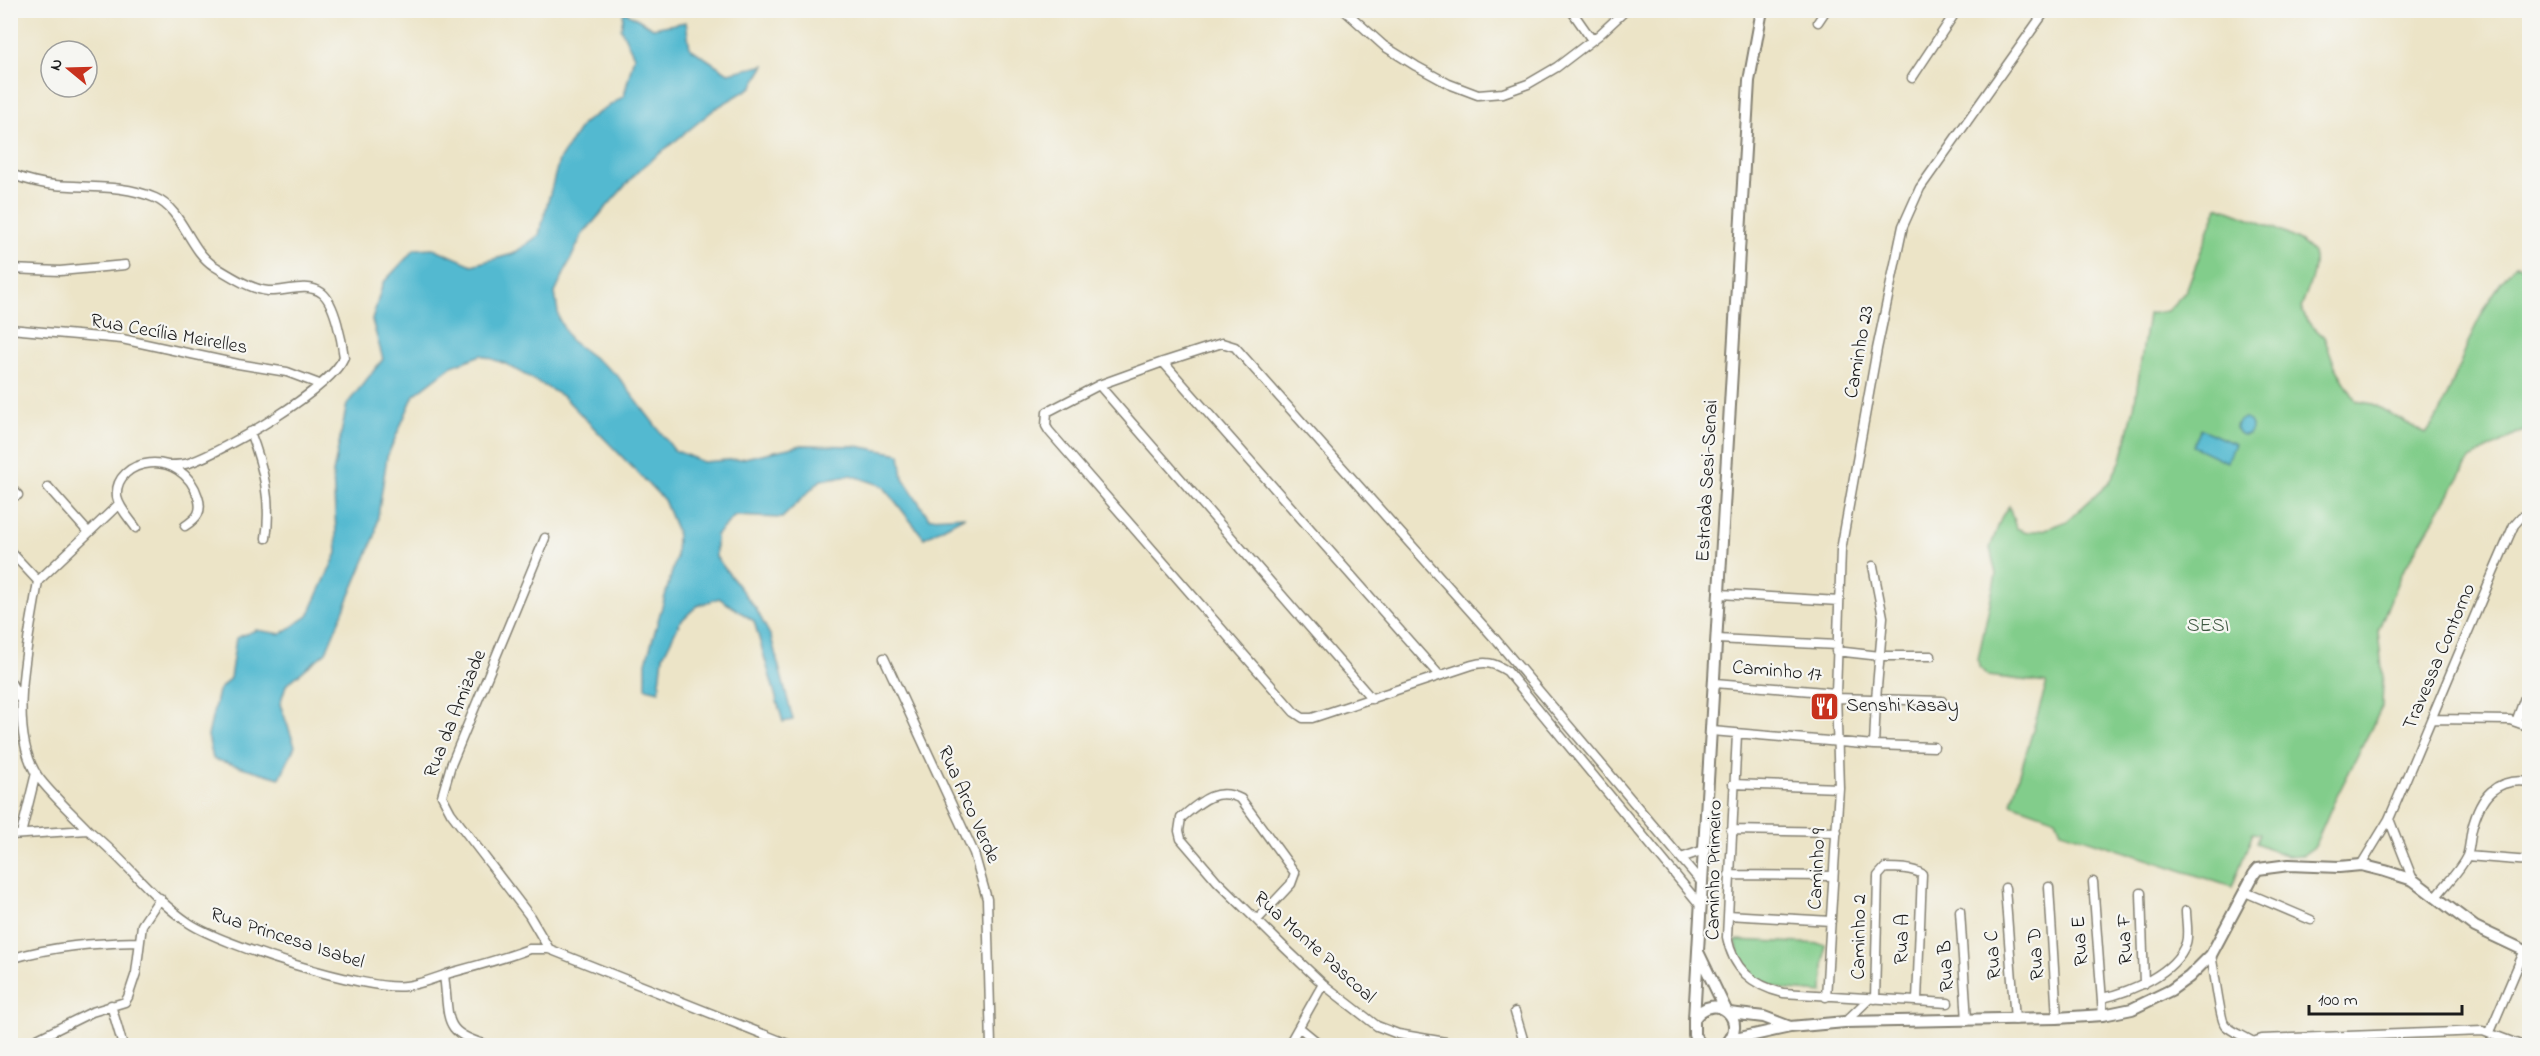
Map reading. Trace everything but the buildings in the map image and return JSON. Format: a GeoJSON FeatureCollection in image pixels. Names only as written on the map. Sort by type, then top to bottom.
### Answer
{"type":"FeatureCollection","features":[{"type":"Feature","properties":{"kind":"street"},"geometry":{"type":"LineString","coordinates":[[1344,10],[1384,46],[1416,66],[1449,84],[1479,94],[1503,93],[1528,84],[1557,67],[1626,10]]}},
{"type":"Feature","properties":{"kind":"street"},"geometry":{"type":"LineString","coordinates":[[1571,10],[1592,40]]}},
{"type":"Feature","properties":{"kind":"street","name":"Estrada Sesi-Senai"},"geometry":{"type":"LineString","coordinates":[[1693,1040],[1749,81],[1762,10]]}},
{"type":"Feature","properties":{"kind":"street"},"geometry":{"type":"LineString","coordinates":[[1818,22],[1826,10]]}},
{"type":"Feature","properties":{"kind":"street"},"geometry":{"type":"LineString","coordinates":[[1912,78],[1957,10]]}},
{"type":"Feature","properties":{"kind":"street","name":"Caminho 23"},"geometry":{"type":"LineString","coordinates":[[1838,742],[1836,648],[1841,550],[1883,314],[1907,214],[1920,188],[2046,10]]}},
{"type":"Feature","properties":{"kind":"street"},"geometry":{"type":"LineString","coordinates":[[10,174],[54,186],[105,187],[157,198],[174,214],[203,257],[229,274],[267,291],[300,288],[323,294],[332,307],[344,357],[339,367],[280,416],[190,463],[171,465],[148,462],[128,472],[118,486],[117,495],[119,504],[136,528]]}},
{"type":"Feature","properties":{"kind":"street"},"geometry":{"type":"LineString","coordinates":[[10,269],[60,271],[125,265]]}},
{"type":"Feature","properties":{"kind":"street","name":"Rua Cecília Meirelles"},"geometry":{"type":"LineString","coordinates":[[10,329],[122,339],[287,372],[319,384]]}},
{"type":"Feature","properties":{"kind":"street"},"geometry":{"type":"LineString","coordinates":[[1701,906],[1507,671],[1491,662],[1483,662],[1439,675],[1372,699],[1308,718],[1294,711],[1056,440],[1046,426],[1047,412],[1099,385],[1163,362],[1222,342],[1235,347],[1505,652],[1702,883]]}},
{"type":"Feature","properties":{"kind":"street"},"geometry":{"type":"LineString","coordinates":[[1163,362],[1439,675]]}},
{"type":"Feature","properties":{"kind":"street"},"geometry":{"type":"LineString","coordinates":[[1099,385],[1372,699]]}},
{"type":"Feature","properties":{"kind":"street"},"geometry":{"type":"LineString","coordinates":[[250,432],[261,461],[267,491],[266,538]]}},
{"type":"Feature","properties":{"kind":"street"},"geometry":{"type":"LineString","coordinates":[[171,465],[183,471],[191,480],[199,499],[200,514],[185,526]]}},
{"type":"Feature","properties":{"kind":"street"},"geometry":{"type":"LineString","coordinates":[[10,487],[18,495]]}},
{"type":"Feature","properties":{"kind":"street"},"geometry":{"type":"LineString","coordinates":[[48,487],[88,532]]}},
{"type":"Feature","properties":{"kind":"street"},"geometry":{"type":"LineString","coordinates":[[21,834],[36,774],[27,751],[21,699],[38,581],[119,504]]}},
{"type":"Feature","properties":{"kind":"street","name":"Travessa Contorno"},"geometry":{"type":"LineString","coordinates":[[2361,865],[2389,819],[2459,649],[2514,525],[2521,517],[2529,517]]}},
{"type":"Feature","properties":{"kind":"street","name":"Rua da Amizade"},"geometry":{"type":"LineString","coordinates":[[545,538],[451,765],[442,796],[451,813],[529,915],[549,949]]}},
{"type":"Feature","properties":{"kind":"street"},"geometry":{"type":"LineString","coordinates":[[10,551],[38,581]]}},
{"type":"Feature","properties":{"kind":"street"},"geometry":{"type":"LineString","coordinates":[[1873,566],[1883,617],[1874,745]]}},
{"type":"Feature","properties":{"kind":"street"},"geometry":{"type":"LineString","coordinates":[[1720,594],[1839,601]]}},
{"type":"Feature","properties":{"kind":"street"},"geometry":{"type":"LineString","coordinates":[[1717,639],[1836,648],[1880,656],[1931,656]]}},
{"type":"Feature","properties":{"kind":"street"},"geometry":{"type":"LineString","coordinates":[[1491,662],[1505,652]]}},
{"type":"Feature","properties":{"kind":"street","name":"Rua Arco Verde"},"geometry":{"type":"LineString","coordinates":[[884,658],[974,853],[985,886],[991,1046]]}},
{"type":"Feature","properties":{"kind":"street"},"geometry":{"type":"LineString","coordinates":[[10,681],[21,699]]}},
{"type":"Feature","properties":{"kind":"street","name":"Caminho 17"},"geometry":{"type":"LineString","coordinates":[[1714,683],[1836,696],[1942,701]]}},
{"type":"Feature","properties":{"kind":"street"},"geometry":{"type":"LineString","coordinates":[[2516,722],[2529,684]]}},
{"type":"Feature","properties":{"kind":"street"},"geometry":{"type":"LineString","coordinates":[[2432,719],[2516,722],[2529,727]]}},
{"type":"Feature","properties":{"kind":"street"},"geometry":{"type":"LineString","coordinates":[[1712,731],[1874,745],[1934,747]]}},
{"type":"Feature","properties":{"kind":"street","name":"Caminho Primeiro"},"geometry":{"type":"LineString","coordinates":[[1737,734],[1727,937],[1735,962],[1749,978],[1766,989],[1783,993],[1872,999]]}},
{"type":"Feature","properties":{"kind":"street","name":"Caminho 9"},"geometry":{"type":"LineString","coordinates":[[1826,997],[1837,832],[1838,742]]}},
{"type":"Feature","properties":{"kind":"street","name":"Rua Princesa Isabel"},"geometry":{"type":"LineString","coordinates":[[36,774],[88,830],[122,859],[178,915],[201,929],[240,945],[322,972],[390,987],[406,986],[529,950],[549,949]]}},
{"type":"Feature","properties":{"kind":"street"},"geometry":{"type":"LineString","coordinates":[[2436,897],[2467,856],[2473,827],[2484,800],[2500,784],[2509,781],[2529,782]]}},
{"type":"Feature","properties":{"kind":"street"},"geometry":{"type":"LineString","coordinates":[[1733,784],[1839,788]]}},
{"type":"Feature","properties":{"kind":"street","name":"Rua Monte Pascoal"},"geometry":{"type":"LineString","coordinates":[[1257,921],[1291,884],[1294,873],[1246,805],[1235,796],[1220,793],[1202,800],[1181,818],[1179,831],[1183,842],[1217,881],[1257,921],[1323,984],[1382,1029],[1406,1036],[1469,1046]]}},
{"type":"Feature","properties":{"kind":"street"},"geometry":{"type":"LineString","coordinates":[[2389,819],[2413,880]]}},
{"type":"Feature","properties":{"kind":"street"},"geometry":{"type":"LineString","coordinates":[[10,835],[88,830]]}},
{"type":"Feature","properties":{"kind":"street"},"geometry":{"type":"LineString","coordinates":[[1731,830],[1837,832]]}},
{"type":"Feature","properties":{"kind":"street"},"geometry":{"type":"LineString","coordinates":[[1681,858],[1704,850]]}},
{"type":"Feature","properties":{"kind":"street"},"geometry":{"type":"LineString","coordinates":[[2467,856],[2529,861]]}},
{"type":"Feature","properties":{"kind":"street"},"geometry":{"type":"LineString","coordinates":[[1726,1044],[1790,1027],[1845,1022],[2015,1020],[2103,1015],[2132,1009],[2171,990],[2189,977],[2211,955],[2258,869],[2289,865],[2339,867],[2361,865],[2413,880],[2475,927],[2527,953],[2490,1032]]}},
{"type":"Feature","properties":{"kind":"street","name":"Caminho 2"},"geometry":{"type":"LineString","coordinates":[[1872,999],[1878,876],[1885,868],[1892,868],[1921,872],[1922,880]]}},
{"type":"Feature","properties":{"kind":"street"},"geometry":{"type":"LineString","coordinates":[[1730,875],[1833,876]]}},
{"type":"Feature","properties":{"kind":"street","name":"Rua A"},"geometry":{"type":"LineString","coordinates":[[1917,1001],[1922,880]]}},
{"type":"Feature","properties":{"kind":"street","name":"Rua E"},"geometry":{"type":"LineString","coordinates":[[2093,882],[2103,1015]]}},
{"type":"Feature","properties":{"kind":"street","name":"Rua D"},"geometry":{"type":"LineString","coordinates":[[2049,887],[2057,1018]]}},
{"type":"Feature","properties":{"kind":"street","name":"Rua C"},"geometry":{"type":"LineString","coordinates":[[2005,888],[2015,1020]]}},
{"type":"Feature","properties":{"kind":"street"},"geometry":{"type":"LineString","coordinates":[[2245,892],[2311,920]]}},
{"type":"Feature","properties":{"kind":"street","name":"Rua F"},"geometry":{"type":"LineString","coordinates":[[2141,893],[2144,984]]}},
{"type":"Feature","properties":{"kind":"street"},"geometry":{"type":"LineString","coordinates":[[23,1046],[111,1005],[124,1002],[136,973],[142,926],[160,898]]}},
{"type":"Feature","properties":{"kind":"street","name":"Rua B"},"geometry":{"type":"LineString","coordinates":[[1960,910],[1967,1021]]}},
{"type":"Feature","properties":{"kind":"street"},"geometry":{"type":"LineString","coordinates":[[2102,998],[2128,992],[2144,984],[2170,964],[2183,950],[2187,938],[2186,910]]}},
{"type":"Feature","properties":{"kind":"street"},"geometry":{"type":"LineString","coordinates":[[1728,915],[1831,921]]}},
{"type":"Feature","properties":{"kind":"street"},"geometry":{"type":"LineString","coordinates":[[10,959],[86,943],[139,942]]}},
{"type":"Feature","properties":{"kind":"street"},"geometry":{"type":"LineString","coordinates":[[549,949],[793,1046]]}},
{"type":"Feature","properties":{"kind":"street","name":"Estrada Sesi-Senai"},"geometry":{"type":"LineString","coordinates":[[1699,954],[1728,1012]]}},
{"type":"Feature","properties":{"kind":"street"},"geometry":{"type":"LineString","coordinates":[[2211,955],[2222,1021],[2253,1044],[2262,1039],[2490,1032],[2504,1042],[2523,1046]]}},
{"type":"Feature","properties":{"kind":"street"},"geometry":{"type":"LineString","coordinates":[[444,975],[452,1026],[460,1035],[491,1046]]}},
{"type":"Feature","properties":{"kind":"street"},"geometry":{"type":"LineString","coordinates":[[1288,1046],[1323,984]]}},
{"type":"Feature","properties":{"kind":"street"},"geometry":{"type":"LineString","coordinates":[[1845,1022],[1872,999],[1948,1003]]}},
{"type":"Feature","properties":{"kind":"street"},"geometry":{"type":"LineString","coordinates":[[111,1005],[123,1046]]}},
{"type":"Feature","properties":{"kind":"street"},"geometry":{"type":"LineString","coordinates":[[1694,1019],[1698,1013],[1708,1007],[1721,1007],[1728,1012],[1764,1017],[1790,1027]]}},
{"type":"Feature","properties":{"kind":"street"},"geometry":{"type":"LineString","coordinates":[[1515,1012],[1525,1046]]}},
{"type":"Feature","properties":{"kind":"street"},"geometry":{"type":"LineString","coordinates":[[1726,1044],[1735,1029],[1728,1012]]}},
{"type":"Feature","properties":{"kind":"street"},"geometry":{"type":"LineString","coordinates":[[1300,1028],[1322,1046]]}},
{"type":"Feature","properties":{"kind":"street"},"geometry":{"type":"LineString","coordinates":[[1693,1040],[1702,1046]]}},
{"type":"Feature","properties":{"kind":"green space","name":"SESI"},"geometry":{"type":"Polygon","coordinates":[[[2218,206],[2285,234],[2308,248],[2313,254],[2314,267],[2301,308],[2307,321],[2324,337],[2335,366],[2356,401],[2373,404],[2426,434],[2443,405],[2474,330],[2493,295],[2515,265],[2529,267],[2529,428],[2470,459],[2400,576],[2378,631],[2383,679],[2382,707],[2314,847],[2303,855],[2287,856],[2256,843],[2260,834],[2253,833],[2232,887],[2061,831],[2056,819],[2011,803],[2047,683],[1988,676],[1979,667],[1978,659],[1996,574],[1990,548],[2002,516],[2009,506],[2016,528],[2027,532],[2043,530],[2067,521],[2109,483],[2121,460],[2134,408],[2148,314],[2167,311],[2186,291],[2218,206]]]}},
{"type":"Feature","properties":{"kind":"green space"},"geometry":{"type":"Polygon","coordinates":[[[1735,940],[1825,944],[1823,993],[1778,988],[1756,979],[1741,957],[1735,940]]]}},
{"type":"Feature","properties":{"kind":"water"},"geometry":{"type":"Polygon","coordinates":[[[624,11],[653,28],[686,22],[690,48],[728,73],[765,65],[752,87],[716,108],[638,171],[582,235],[555,293],[559,319],[570,340],[617,375],[674,450],[703,462],[740,459],[802,445],[856,446],[900,454],[903,478],[929,518],[965,516],[924,538],[883,486],[851,475],[821,480],[782,518],[735,516],[716,535],[716,557],[756,609],[771,637],[793,720],[783,722],[754,621],[719,598],[697,606],[680,622],[663,656],[659,691],[646,688],[646,662],[676,558],[677,532],[664,500],[564,397],[506,364],[481,355],[452,366],[414,395],[387,457],[375,536],[326,652],[286,685],[280,704],[295,746],[280,778],[213,759],[208,736],[218,691],[230,678],[236,638],[256,630],[281,634],[308,616],[337,553],[333,473],[347,404],[383,359],[372,320],[383,283],[415,249],[433,248],[472,265],[513,254],[539,235],[559,160],[583,123],[624,96],[634,56],[621,29],[624,11]]]}},
{"type":"Feature","properties":{"kind":"water"},"geometry":{"type":"Polygon","coordinates":[[[2244,419],[2252,427],[2244,435],[2236,427],[2244,419]]]}},
{"type":"Feature","properties":{"kind":"water"},"geometry":{"type":"Polygon","coordinates":[[[2201,429],[2235,444],[2227,462],[2193,446],[2201,429]]]}},
{"type":"Feature","properties":{"kind":"place","name":"Senshi Kasay"},"geometry":{"type":"Point","coordinates":[1825,706]}}]}
